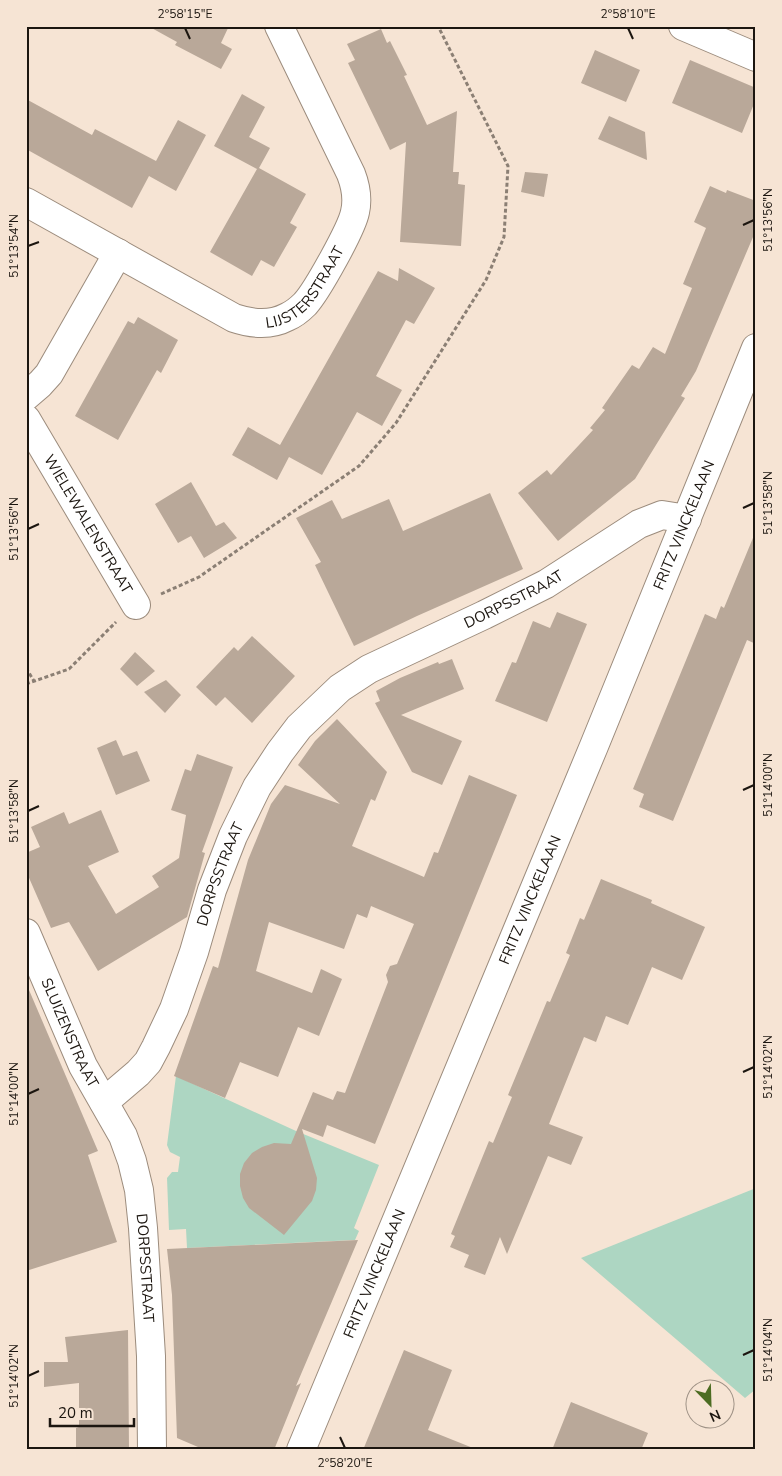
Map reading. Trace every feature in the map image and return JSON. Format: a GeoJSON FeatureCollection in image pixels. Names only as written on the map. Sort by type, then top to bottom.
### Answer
{"type":"FeatureCollection","features":[{"type":"Feature","properties":{"kind":"street","name":"LIJSTERSTRAAT"},"geometry":{"type":"LineString","coordinates":[[26,202],[231,316],[244,321],[266,323],[283,319],[300,309],[312,294],[354,220],[356,193],[351,174],[279,26]]}},
{"type":"Feature","properties":{"kind":"street"},"geometry":{"type":"LineString","coordinates":[[683,26],[756,57]]}},
{"type":"Feature","properties":{"kind":"street"},"geometry":{"type":"LineString","coordinates":[[26,396],[50,374],[118,254]]}},
{"type":"Feature","properties":{"kind":"street","name":"FRITZ VINCKELAAN"},"geometry":{"type":"LineString","coordinates":[[301,1450],[594,746],[756,348]]}},
{"type":"Feature","properties":{"kind":"street","name":"WIELEWALENSTRAAT"},"geometry":{"type":"LineString","coordinates":[[26,419],[136,605]]}},
{"type":"Feature","properties":{"kind":"street","name":"DORPSSTRAAT"},"geometry":{"type":"LineString","coordinates":[[152,1450],[151,1356],[139,1190],[132,1161],[123,1136],[104,1102],[138,1073],[148,1062],[156,1047],[174,1009],[194,952],[212,890],[233,836],[257,787],[280,752],[299,728],[340,688],[369,669],[484,616],[546,584],[639,524],[662,516],[687,519]]}},
{"type":"Feature","properties":{"kind":"street","name":"SLUIZENSTRAAT"},"geometry":{"type":"LineString","coordinates":[[26,933],[83,1066],[104,1102]]}},
{"type":"Feature","properties":{"kind":"path"},"geometry":{"type":"LineString","coordinates":[[26,684],[69,669],[108,628],[136,605],[199,577],[359,466],[396,423],[486,280],[504,237],[508,166],[438,26]]}},
{"type":"Feature","properties":{"kind":"path"},"geometry":{"type":"LineString","coordinates":[[26,668],[34,682]]}},
{"type":"Feature","properties":{"kind":"green space"},"geometry":{"type":"Polygon","coordinates":[[[176,1076],[296,1131],[379,1165],[354,1228],[359,1231],[355,1240],[187,1248],[186,1229],[169,1230],[167,1178],[172,1172],[178,1172],[180,1157],[170,1152],[167,1145],[176,1076]]]}},
{"type":"Feature","properties":{"kind":"green space"},"geometry":{"type":"Polygon","coordinates":[[[756,1188],[756,1389],[745,1398],[734,1389],[734,1378],[722,1378],[581,1258],[756,1188]]]}},
{"type":"Feature","properties":{"kind":"building"},"geometry":{"type":"Polygon","coordinates":[[[148,26],[229,26],[221,43],[232,49],[221,69],[175,45],[177,42],[148,26]]]}},
{"type":"Feature","properties":{"kind":"building"},"geometry":{"type":"Polygon","coordinates":[[[381,29],[387,43],[390,41],[407,75],[404,76],[427,125],[457,111],[453,172],[459,172],[458,184],[465,185],[461,246],[400,242],[406,142],[390,150],[348,63],[355,60],[347,44],[381,29]]]}},
{"type":"Feature","properties":{"kind":"building"},"geometry":{"type":"Polygon","coordinates":[[[595,50],[640,70],[626,102],[581,83],[595,50]]]}},
{"type":"Feature","properties":{"kind":"building"},"geometry":{"type":"Polygon","coordinates":[[[690,60],[756,88],[756,99],[742,133],[672,103],[690,60]]]}},
{"type":"Feature","properties":{"kind":"building"},"geometry":{"type":"Polygon","coordinates":[[[242,94],[265,107],[249,137],[270,148],[259,168],[306,194],[290,223],[297,227],[274,267],[261,260],[252,276],[210,252],[257,169],[214,146],[242,94]]]}},
{"type":"Feature","properties":{"kind":"building"},"geometry":{"type":"Polygon","coordinates":[[[26,99],[92,135],[95,129],[156,161],[178,120],[206,135],[176,191],[149,176],[132,208],[26,149],[26,99]]]}},
{"type":"Feature","properties":{"kind":"building"},"geometry":{"type":"Polygon","coordinates":[[[609,116],[645,132],[647,160],[598,139],[609,116]]]}},
{"type":"Feature","properties":{"kind":"building"},"geometry":{"type":"Polygon","coordinates":[[[525,172],[548,174],[544,197],[521,192],[525,172]]]}},
{"type":"Feature","properties":{"kind":"building"},"geometry":{"type":"Polygon","coordinates":[[[710,186],[726,193],[727,190],[756,201],[756,230],[696,371],[681,396],[685,398],[635,479],[558,541],[518,493],[547,470],[551,475],[593,430],[590,428],[605,410],[602,408],[632,365],[639,369],[653,347],[665,354],[692,288],[683,284],[706,228],[694,222],[710,186]]]}},
{"type":"Feature","properties":{"kind":"building"},"geometry":{"type":"Polygon","coordinates":[[[399,268],[435,288],[414,324],[406,320],[376,376],[402,390],[382,426],[357,412],[322,475],[289,457],[277,480],[232,455],[248,427],[280,445],[378,271],[398,281],[399,268]]]}},
{"type":"Feature","properties":{"kind":"building"},"geometry":{"type":"Polygon","coordinates":[[[138,317],[178,340],[161,373],[157,370],[118,440],[75,416],[128,321],[134,324],[138,317]]]}},
{"type":"Feature","properties":{"kind":"building"},"geometry":{"type":"Polygon","coordinates":[[[191,482],[216,526],[224,522],[237,538],[204,558],[191,536],[178,543],[155,504],[191,482]]]}},
{"type":"Feature","properties":{"kind":"building"},"geometry":{"type":"Polygon","coordinates":[[[490,493],[523,569],[354,646],[315,565],[321,562],[296,518],[332,500],[342,519],[389,499],[403,531],[490,493]]]}},
{"type":"Feature","properties":{"kind":"building"},"geometry":{"type":"Polygon","coordinates":[[[755,533],[756,644],[747,640],[673,821],[639,807],[644,794],[633,789],[705,614],[716,619],[721,606],[724,608],[755,533]]]}},
{"type":"Feature","properties":{"kind":"building"},"geometry":{"type":"Polygon","coordinates":[[[557,612],[587,624],[547,722],[495,701],[512,662],[516,663],[533,621],[550,628],[557,612]]]}},
{"type":"Feature","properties":{"kind":"building"},"geometry":{"type":"Polygon","coordinates":[[[252,636],[295,676],[252,723],[225,697],[216,706],[196,687],[234,647],[238,651],[252,636]]]}},
{"type":"Feature","properties":{"kind":"building"},"geometry":{"type":"Polygon","coordinates":[[[135,652],[155,671],[137,686],[120,669],[135,652]]]}},
{"type":"Feature","properties":{"kind":"building"},"geometry":{"type":"Polygon","coordinates":[[[452,659],[464,689],[401,715],[462,741],[442,785],[412,772],[375,703],[380,701],[376,691],[400,678],[438,662],[439,664],[452,659]]]}},
{"type":"Feature","properties":{"kind":"building"},"geometry":{"type":"Polygon","coordinates":[[[166,680],[181,695],[165,713],[144,692],[166,680]]]}},
{"type":"Feature","properties":{"kind":"building"},"geometry":{"type":"Polygon","coordinates":[[[337,719],[387,772],[375,801],[371,799],[352,846],[424,877],[434,852],[438,853],[469,775],[517,795],[375,1144],[327,1125],[323,1137],[302,1129],[317,1178],[316,1190],[312,1201],[284,1235],[249,1208],[243,1198],[240,1174],[244,1163],[252,1153],[262,1147],[274,1143],[291,1144],[313,1092],[333,1100],[337,1091],[345,1093],[388,982],[386,975],[390,966],[397,964],[414,924],[371,906],[367,918],[357,914],[344,949],[269,922],[256,971],[312,993],[321,969],[342,979],[319,1036],[298,1027],[278,1077],[240,1062],[225,1098],[174,1076],[213,966],[218,968],[248,860],[271,804],[285,785],[340,804],[298,765],[315,741],[337,719]]]}},
{"type":"Feature","properties":{"kind":"building"},"geometry":{"type":"Polygon","coordinates":[[[116,740],[123,756],[137,751],[150,781],[116,795],[97,748],[116,740]]]}},
{"type":"Feature","properties":{"kind":"building"},"geometry":{"type":"Polygon","coordinates":[[[197,754],[233,767],[202,852],[205,853],[187,917],[98,971],[69,922],[51,928],[26,871],[26,853],[40,847],[31,827],[64,812],[69,824],[101,810],[119,852],[88,866],[116,914],[159,887],[152,876],[179,858],[186,815],[171,810],[185,769],[191,771],[197,754]]]}},
{"type":"Feature","properties":{"kind":"building"},"geometry":{"type":"Polygon","coordinates":[[[601,879],[652,900],[651,903],[705,927],[682,980],[652,967],[628,1025],[606,1016],[596,1042],[584,1037],[549,1124],[583,1137],[571,1165],[548,1156],[507,1254],[500,1237],[485,1275],[464,1267],[469,1255],[450,1247],[455,1236],[451,1234],[489,1141],[493,1143],[512,1097],[508,1095],[547,1001],[550,1002],[570,955],[566,953],[580,918],[584,920],[601,879]]]}},
{"type":"Feature","properties":{"kind":"building"},"geometry":{"type":"Polygon","coordinates":[[[26,983],[98,1151],[88,1155],[117,1242],[26,1271],[26,983]]]}},
{"type":"Feature","properties":{"kind":"building"},"geometry":{"type":"Polygon","coordinates":[[[358,1240],[296,1386],[301,1383],[274,1450],[205,1450],[177,1438],[172,1295],[167,1249],[358,1240]]]}},
{"type":"Feature","properties":{"kind":"building"},"geometry":{"type":"Polygon","coordinates":[[[128,1330],[129,1450],[76,1450],[76,1428],[79,1427],[79,1383],[44,1387],[44,1362],[68,1362],[65,1337],[128,1330]]]}},
{"type":"Feature","properties":{"kind":"building"},"geometry":{"type":"Polygon","coordinates":[[[404,1350],[452,1370],[428,1430],[473,1448],[473,1450],[363,1450],[404,1350]]]}},
{"type":"Feature","properties":{"kind":"building"},"geometry":{"type":"Polygon","coordinates":[[[571,1402],[648,1433],[641,1450],[552,1450],[571,1402]]]}}]}
